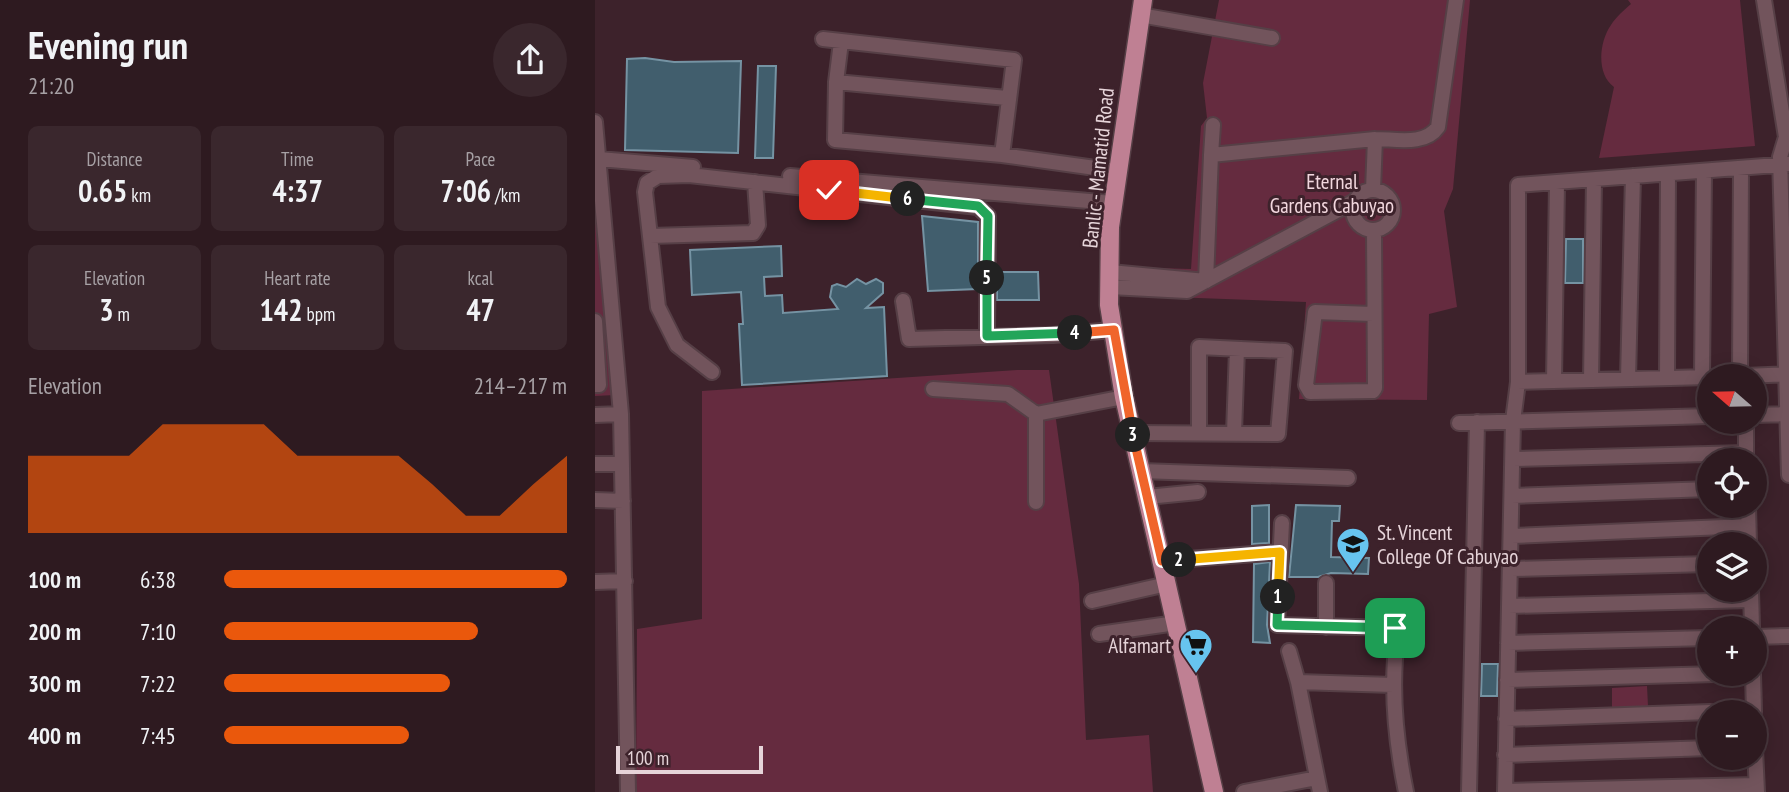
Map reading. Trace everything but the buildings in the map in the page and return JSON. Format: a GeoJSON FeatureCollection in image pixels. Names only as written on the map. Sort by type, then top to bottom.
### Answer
{"type":"FeatureCollection","features":[{"type":"Feature","properties":{"kind":"main road","name":"Banlic - Mamatid Road"},"geometry":{"type":"LineString","coordinates":[[1141,8],[1113,203],[1110,280],[1114,330],[1124,397],[1214,792]]}},
{"type":"Feature","properties":{"kind":"street"},"geometry":{"type":"LineString","coordinates":[[1211,155],[1375,139],[1422,139],[1431,136],[1438,127],[1457,0]]}},
{"type":"Feature","properties":{"kind":"street"},"geometry":{"type":"LineString","coordinates":[[1764,0],[1786,137],[1780,157],[1785,164],[1789,475]]}},
{"type":"Feature","properties":{"kind":"street"},"geometry":{"type":"LineString","coordinates":[[1141,8],[1272,38]]}},
{"type":"Feature","properties":{"kind":"street"},"geometry":{"type":"LineString","coordinates":[[823,39],[1014,60],[1007,98],[1002,155]]}},
{"type":"Feature","properties":{"kind":"street"},"geometry":{"type":"LineString","coordinates":[[841,42],[836,82],[835,140],[1002,155],[1117,171]]}},
{"type":"Feature","properties":{"kind":"street"},"geometry":{"type":"LineString","coordinates":[[836,82],[1007,98]]}},
{"type":"Feature","properties":{"kind":"street"},"geometry":{"type":"LineString","coordinates":[[595,122],[599,159],[599,204],[621,414],[628,792]]}},
{"type":"Feature","properties":{"kind":"street"},"geometry":{"type":"LineString","coordinates":[[1206,281],[1213,125]]}},
{"type":"Feature","properties":{"kind":"street"},"geometry":{"type":"LineString","coordinates":[[1373,190],[1375,139]]}},
{"type":"Feature","properties":{"kind":"street"},"geometry":{"type":"LineString","coordinates":[[599,159],[1004,196],[1113,203]]}},
{"type":"Feature","properties":{"kind":"street"},"geometry":{"type":"LineString","coordinates":[[1756,770],[1757,788],[1505,792],[1513,421],[1518,382],[1518,185],[1785,164]]}},
{"type":"Feature","properties":{"kind":"street"},"geometry":{"type":"LineString","coordinates":[[1740,364],[1741,168]]}},
{"type":"Feature","properties":{"kind":"street"},"geometry":{"type":"LineString","coordinates":[[1704,171],[1706,364]]}},
{"type":"Feature","properties":{"kind":"street"},"geometry":{"type":"LineString","coordinates":[[712,372],[677,345],[658,307],[645,192],[647,183],[658,176],[689,174],[978,206],[988,216],[987,336]]}},
{"type":"Feature","properties":{"kind":"street"},"geometry":{"type":"LineString","coordinates":[[1667,378],[1668,174]]}},
{"type":"Feature","properties":{"kind":"street"},"geometry":{"type":"LineString","coordinates":[[1629,379],[1633,176]]}},
{"type":"Feature","properties":{"kind":"street"},"geometry":{"type":"LineString","coordinates":[[1591,380],[1594,180]]}},
{"type":"Feature","properties":{"kind":"street"},"geometry":{"type":"LineString","coordinates":[[650,236],[753,233],[758,225],[755,182]]}},
{"type":"Feature","properties":{"kind":"street"},"geometry":{"type":"LineString","coordinates":[[1554,381],[1557,183]]}},
{"type":"Feature","properties":{"kind":"street"},"geometry":{"type":"LineString","coordinates":[[1110,280],[1206,281],[1355,201],[1362,193],[1373,190],[1388,197],[1392,211],[1387,224],[1374,230],[1364,228],[1356,221],[1353,211],[1355,201]]}},
{"type":"Feature","properties":{"kind":"street"},"geometry":{"type":"LineString","coordinates":[[1373,314],[1315,312],[1306,385],[1310,392],[1373,391],[1374,230]]}},
{"type":"Feature","properties":{"kind":"street"},"geometry":{"type":"LineString","coordinates":[[903,301],[909,339],[1114,330]]}},
{"type":"Feature","properties":{"kind":"street"},"geometry":{"type":"LineString","coordinates":[[595,321],[599,385],[595,385]]}},
{"type":"Feature","properties":{"kind":"street"},"geometry":{"type":"LineString","coordinates":[[1133,433],[1278,434],[1285,351],[1199,347],[1199,433]]}},
{"type":"Feature","properties":{"kind":"street"},"geometry":{"type":"LineString","coordinates":[[1234,433],[1237,349]]}},
{"type":"Feature","properties":{"kind":"street"},"geometry":{"type":"LineString","coordinates":[[1767,375],[1786,375]]}},
{"type":"Feature","properties":{"kind":"street"},"geometry":{"type":"LineString","coordinates":[[1518,382],[1697,377]]}},
{"type":"Feature","properties":{"kind":"street"},"geometry":{"type":"LineString","coordinates":[[933,389],[1008,394],[1036,414],[1124,397]]}},
{"type":"Feature","properties":{"kind":"street"},"geometry":{"type":"LineString","coordinates":[[595,415],[621,414]]}},
{"type":"Feature","properties":{"kind":"street"},"geometry":{"type":"LineString","coordinates":[[1036,414],[1036,502]]}},
{"type":"Feature","properties":{"kind":"street"},"geometry":{"type":"LineString","coordinates":[[1767,415],[1788,414]]}},
{"type":"Feature","properties":{"kind":"street"},"geometry":{"type":"LineString","coordinates":[[1459,423],[1697,416]]}},
{"type":"Feature","properties":{"kind":"street"},"geometry":{"type":"LineString","coordinates":[[1469,792],[1476,422]]}},
{"type":"Feature","properties":{"kind":"street"},"geometry":{"type":"LineString","coordinates":[[1513,459],[1697,457]]}},
{"type":"Feature","properties":{"kind":"street"},"geometry":{"type":"LineString","coordinates":[[595,464],[621,464]]}},
{"type":"Feature","properties":{"kind":"street"},"geometry":{"type":"LineString","coordinates":[[1141,471],[1348,478]]}},
{"type":"Feature","properties":{"kind":"street"},"geometry":{"type":"LineString","coordinates":[[1512,496],[1697,489]]}},
{"type":"Feature","properties":{"kind":"street"},"geometry":{"type":"LineString","coordinates":[[1147,497],[1198,492]]}},
{"type":"Feature","properties":{"kind":"street"},"geometry":{"type":"LineString","coordinates":[[595,500],[622,501]]}},
{"type":"Feature","properties":{"kind":"street"},"geometry":{"type":"LineString","coordinates":[[1748,518],[1748,532]]}},
{"type":"Feature","properties":{"kind":"street"},"geometry":{"type":"LineString","coordinates":[[1282,523],[1277,625],[1395,628],[1393,685],[1399,759],[1406,792]]}},
{"type":"Feature","properties":{"kind":"street"},"geometry":{"type":"LineString","coordinates":[[1512,536],[1748,526]]}},
{"type":"Feature","properties":{"kind":"street"},"geometry":{"type":"LineString","coordinates":[[1162,561],[1280,552]]}},
{"type":"Feature","properties":{"kind":"street"},"geometry":{"type":"LineString","coordinates":[[1511,569],[1697,564]]}},
{"type":"Feature","properties":{"kind":"street"},"geometry":{"type":"LineString","coordinates":[[595,582],[625,581]]}},
{"type":"Feature","properties":{"kind":"street"},"geometry":{"type":"LineString","coordinates":[[1326,583],[1326,627]]}},
{"type":"Feature","properties":{"kind":"street"},"geometry":{"type":"LineString","coordinates":[[1092,601],[1167,584]]}},
{"type":"Feature","properties":{"kind":"street"},"geometry":{"type":"LineString","coordinates":[[1510,606],[1697,597]]}},
{"type":"Feature","properties":{"kind":"street"},"geometry":{"type":"LineString","coordinates":[[1098,634],[1176,623]]}},
{"type":"Feature","properties":{"kind":"street"},"geometry":{"type":"LineString","coordinates":[[1767,637],[1789,636]]}},
{"type":"Feature","properties":{"kind":"street"},"geometry":{"type":"LineString","coordinates":[[1508,643],[1697,638]]}},
{"type":"Feature","properties":{"kind":"street"},"geometry":{"type":"LineString","coordinates":[[1244,792],[1318,785],[1299,682],[1289,651]]}},
{"type":"Feature","properties":{"kind":"street"},"geometry":{"type":"LineString","coordinates":[[1507,680],[1697,675]]}},
{"type":"Feature","properties":{"kind":"street"},"geometry":{"type":"LineString","coordinates":[[1299,682],[1393,685]]}},
{"type":"Feature","properties":{"kind":"street"},"geometry":{"type":"LineString","coordinates":[[1506,719],[1697,712]]}},
{"type":"Feature","properties":{"kind":"street"},"geometry":{"type":"LineString","coordinates":[[1505,755],[1697,748]]}},
{"type":"Feature","properties":{"kind":"green space","name":"Eternal Gardens Cabuyao"},"geometry":{"type":"Polygon","coordinates":[[[1219,0],[1470,0],[1453,189],[1444,211],[1457,307],[1429,314],[1427,400],[1299,399],[1306,302],[1117,295],[1118,267],[1191,269],[1201,126],[1207,118],[1203,83],[1219,0]]]}},
{"type":"Feature","properties":{"kind":"green space"},"geometry":{"type":"Polygon","coordinates":[[[1628,0],[1740,0],[1755,146],[1599,158],[1614,87],[1604,74],[1602,49],[1611,25],[1631,4],[1628,0]]]}},
{"type":"Feature","properties":{"kind":"green space"},"geometry":{"type":"Polygon","coordinates":[[[595,210],[600,212],[615,395],[595,396],[595,210]]]}},
{"type":"Feature","properties":{"kind":"green space"},"geometry":{"type":"Polygon","coordinates":[[[1049,370],[1079,584],[1086,740],[1149,735],[1153,792],[636,792],[637,629],[702,619],[702,391],[1049,370]]]}},
{"type":"Feature","properties":{"kind":"green space"},"geometry":{"type":"Polygon","coordinates":[[[1647,686],[1648,706],[1612,707],[1612,688],[1647,686]]]}},
{"type":"Feature","properties":{"kind":"place","name":"St. Vincent College Of Cabuyao"},"geometry":{"type":"Point","coordinates":[1353,574]}},
{"type":"Feature","properties":{"kind":"place","name":"Alfamart"},"geometry":{"type":"Point","coordinates":[1196,675]}},
{"type":"Feature","properties":{"kind":"route"},"geometry":{"type":"LineString","coordinates":[[829,190],[978,206],[988,216],[987,336],[1053,335],[1114,330],[1124,397],[1162,561],[1280,552],[1277,625],[1395,628]]}}]}
